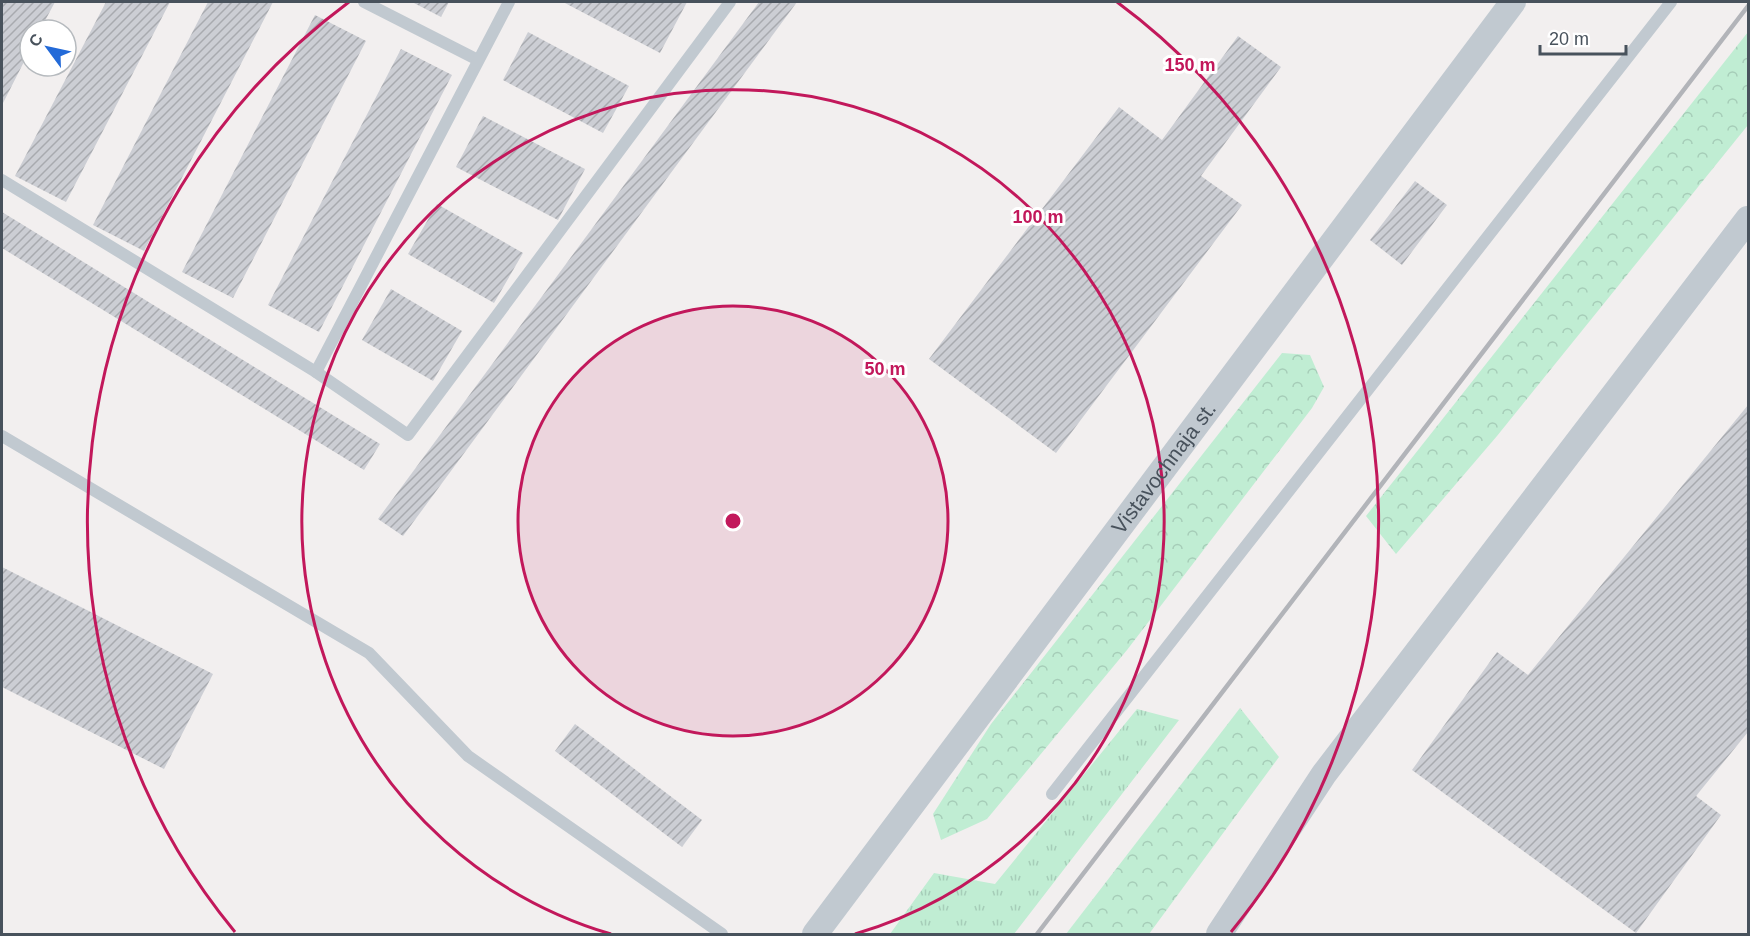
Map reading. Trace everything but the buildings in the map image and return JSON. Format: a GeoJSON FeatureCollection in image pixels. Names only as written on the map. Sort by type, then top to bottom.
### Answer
{"type":"FeatureCollection","features":[{"type":"Feature","properties":{"kind":"street","name":"Vistavochnaja st."},"geometry":{"type":"LineString","coordinates":[[816,934],[1513,2]]}},
{"type":"Feature","properties":{"kind":"street"},"geometry":{"type":"LineString","coordinates":[[1219,934],[1324,774],[1749,219]]}},
{"type":"Feature","properties":{"kind":"lane"},"geometry":{"type":"LineString","coordinates":[[364,2],[478,60]]}},
{"type":"Feature","properties":{"kind":"lane"},"geometry":{"type":"LineString","coordinates":[[316,372],[509,2]]}},
{"type":"Feature","properties":{"kind":"lane"},"geometry":{"type":"LineString","coordinates":[[2,180],[316,372],[408,435],[730,2]]}},
{"type":"Feature","properties":{"kind":"lane"},"geometry":{"type":"LineString","coordinates":[[1052,794],[1671,2]]}},
{"type":"Feature","properties":{"kind":"lane"},"geometry":{"type":"LineString","coordinates":[[2,436],[369,653],[468,756],[722,934]]}},
{"type":"Feature","properties":{"kind":"green space"},"geometry":{"type":"Polygon","coordinates":[[[1748,32],[1748,125],[1497,436],[1396,554],[1366,516],[1748,32]]]}},
{"type":"Feature","properties":{"kind":"green space"},"geometry":{"type":"Polygon","coordinates":[[[1282,353],[1310,355],[1324,387],[1312,408],[1127,650],[987,819],[941,840],[933,814],[991,724],[1282,353]]]}},
{"type":"Feature","properties":{"kind":"green space"},"geometry":{"type":"Polygon","coordinates":[[[1240,708],[1279,757],[1149,934],[1066,934],[1240,708]]]}},
{"type":"Feature","properties":{"kind":"green space"},"geometry":{"type":"Polygon","coordinates":[[[1137,709],[1179,720],[1014,934],[890,934],[934,873],[995,884],[1137,709]]]}},
{"type":"Feature","properties":{"kind":"railway"},"geometry":{"type":"LineString","coordinates":[[1037,934],[1748,6]]}}]}
